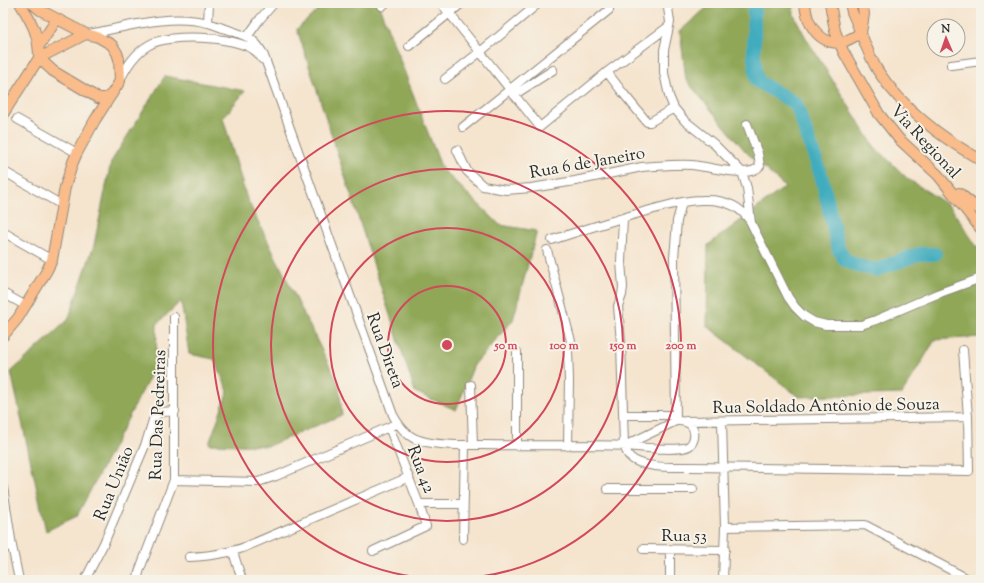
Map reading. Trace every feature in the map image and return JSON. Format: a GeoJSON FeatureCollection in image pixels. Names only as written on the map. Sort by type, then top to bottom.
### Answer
{"type":"FeatureCollection","features":[{"type":"Feature","properties":{"kind":"main road"},"geometry":{"type":"LineString","coordinates":[[20,3],[33,25],[39,46],[39,58],[53,71],[98,98],[105,98],[112,94]]}},
{"type":"Feature","properties":{"kind":"main road"},"geometry":{"type":"LineString","coordinates":[[3,336],[8,332],[26,306],[52,260],[65,188],[76,153],[120,81],[119,59],[112,45],[98,37],[86,34],[57,19],[40,10],[32,3]]}},
{"type":"Feature","properties":{"kind":"main road"},"geometry":{"type":"LineString","coordinates":[[806,3],[806,12],[811,26],[820,37],[840,43],[861,33]]}},
{"type":"Feature","properties":{"kind":"main road","name":"Via Regional"},"geometry":{"type":"LineString","coordinates":[[830,3],[835,30],[840,43],[879,114],[899,139],[938,175],[981,229]]}},
{"type":"Feature","properties":{"kind":"main road"},"geometry":{"type":"LineString","coordinates":[[850,3],[852,12],[878,70],[904,104],[947,139],[981,160]]}},
{"type":"Feature","properties":{"kind":"main road"},"geometry":{"type":"LineString","coordinates":[[861,33],[864,14],[862,3]]}},
{"type":"Feature","properties":{"kind":"main road"},"geometry":{"type":"LineString","coordinates":[[39,46],[57,19]]}},
{"type":"Feature","properties":{"kind":"main road"},"geometry":{"type":"LineString","coordinates":[[3,114],[39,58],[86,34]]}},
{"type":"Feature","properties":{"kind":"main road"},"geometry":{"type":"LineString","coordinates":[[938,175],[981,211]]}},
{"type":"Feature","properties":{"kind":"street"},"geometry":{"type":"LineString","coordinates":[[208,23],[209,3]]}},
{"type":"Feature","properties":{"kind":"street"},"geometry":{"type":"LineString","coordinates":[[247,37],[274,3]]}},
{"type":"Feature","properties":{"kind":"street"},"geometry":{"type":"LineString","coordinates":[[441,3],[540,128],[607,72],[668,27]]}},
{"type":"Feature","properties":{"kind":"street"},"geometry":{"type":"LineString","coordinates":[[409,46],[462,3]]}},
{"type":"Feature","properties":{"kind":"street"},"geometry":{"type":"LineString","coordinates":[[445,79],[539,3]]}},
{"type":"Feature","properties":{"kind":"street"},"geometry":{"type":"LineString","coordinates":[[463,127],[512,92],[609,10],[609,3]]}},
{"type":"Feature","properties":{"kind":"street"},"geometry":{"type":"LineString","coordinates":[[665,3],[668,8],[670,22],[664,50],[664,73],[669,96],[674,108],[685,121],[714,144],[742,172],[747,188],[752,223]]}},
{"type":"Feature","properties":{"kind":"street","name":"Rua Direta"},"geometry":{"type":"LineString","coordinates":[[86,34],[160,21],[176,20],[208,23],[247,37],[256,42],[268,68],[392,411],[398,423],[405,431],[418,440],[469,445],[624,446],[679,449],[686,448],[691,445],[694,436],[693,427],[685,421],[676,418],[624,446]]}},
{"type":"Feature","properties":{"kind":"street"},"geometry":{"type":"LineString","coordinates":[[228,42],[234,32]]}},
{"type":"Feature","properties":{"kind":"street","name":"Rua Direta"},"geometry":{"type":"LineString","coordinates":[[120,81],[127,66],[141,50],[150,44],[178,37],[205,38],[247,46],[254,50],[268,68]]}},
{"type":"Feature","properties":{"kind":"street"},"geometry":{"type":"LineString","coordinates":[[951,65],[981,61]]}},
{"type":"Feature","properties":{"kind":"street"},"geometry":{"type":"LineString","coordinates":[[512,92],[553,70]]}},
{"type":"Feature","properties":{"kind":"street"},"geometry":{"type":"LineString","coordinates":[[607,72],[647,122],[650,122],[674,108]]}},
{"type":"Feature","properties":{"kind":"street"},"geometry":{"type":"LineString","coordinates":[[17,119],[76,153]]}},
{"type":"Feature","properties":{"kind":"street"},"geometry":{"type":"LineString","coordinates":[[742,172],[753,170],[760,166],[756,144],[747,124]]}},
{"type":"Feature","properties":{"kind":"street","name":"Rua 6 de Janeiro"},"geometry":{"type":"LineString","coordinates":[[457,150],[467,171],[483,186],[506,190],[531,188],[660,165],[692,165],[742,172]]}},
{"type":"Feature","properties":{"kind":"street"},"geometry":{"type":"LineString","coordinates":[[3,171],[62,205]]}},
{"type":"Feature","properties":{"kind":"street"},"geometry":{"type":"LineString","coordinates":[[552,240],[660,207],[703,200],[732,204],[745,213],[752,223],[788,297],[795,307],[804,316],[814,322],[826,325],[843,326],[876,320],[937,294],[981,278]]}},
{"type":"Feature","properties":{"kind":"street"},"geometry":{"type":"LineString","coordinates":[[623,415],[676,418],[674,258],[677,221],[682,203]]}},
{"type":"Feature","properties":{"kind":"street"},"geometry":{"type":"LineString","coordinates":[[623,218],[621,262],[623,287],[618,306],[621,343],[624,446],[630,457],[634,460],[646,464],[691,467],[969,471],[968,417],[963,350]]}},
{"type":"Feature","properties":{"kind":"street"},"geometry":{"type":"LineString","coordinates":[[3,232],[52,260]]}},
{"type":"Feature","properties":{"kind":"street"},"geometry":{"type":"LineString","coordinates":[[547,250],[571,338],[571,344],[568,350],[568,446]]}},
{"type":"Feature","properties":{"kind":"street"},"geometry":{"type":"LineString","coordinates":[[3,293],[26,306]]}},
{"type":"Feature","properties":{"kind":"street","name":"Rua Das Pedreiras"},"geometry":{"type":"LineString","coordinates":[[137,580],[174,480],[174,317]]}},
{"type":"Feature","properties":{"kind":"street"},"geometry":{"type":"LineString","coordinates":[[517,352],[517,446]]}},
{"type":"Feature","properties":{"kind":"street"},"geometry":{"type":"LineString","coordinates":[[463,539],[463,504],[469,445],[470,385]]}},
{"type":"Feature","properties":{"kind":"street","name":"Rua União"},"geometry":{"type":"LineString","coordinates":[[85,580],[104,543],[146,443],[154,417],[161,412],[175,411]]}},
{"type":"Feature","properties":{"kind":"street","name":"Rua Soldado Antônio de Souza"},"geometry":{"type":"LineString","coordinates":[[685,421],[722,422],[968,417]]}},
{"type":"Feature","properties":{"kind":"street"},"geometry":{"type":"LineString","coordinates":[[722,422],[725,527],[723,580]]}},
{"type":"Feature","properties":{"kind":"street"},"geometry":{"type":"LineString","coordinates":[[174,480],[258,482],[276,476],[398,423]]}},
{"type":"Feature","properties":{"kind":"street","name":"Rua 42"},"geometry":{"type":"LineString","coordinates":[[373,551],[425,527],[426,522],[389,427]]}},
{"type":"Feature","properties":{"kind":"street"},"geometry":{"type":"LineString","coordinates":[[189,557],[210,556],[233,552],[408,477]]}},
{"type":"Feature","properties":{"kind":"street"},"geometry":{"type":"LineString","coordinates":[[3,487],[19,580]]}},
{"type":"Feature","properties":{"kind":"street"},"geometry":{"type":"LineString","coordinates":[[608,489],[692,489]]}},
{"type":"Feature","properties":{"kind":"street"},"geometry":{"type":"LineString","coordinates":[[419,504],[463,504]]}},
{"type":"Feature","properties":{"kind":"street"},"geometry":{"type":"LineString","coordinates":[[725,527],[865,525],[970,580]]}},
{"type":"Feature","properties":{"kind":"street"},"geometry":{"type":"LineString","coordinates":[[3,547],[12,546]]}},
{"type":"Feature","properties":{"kind":"street","name":"Rua 53"},"geometry":{"type":"LineString","coordinates":[[643,549],[724,550]]}},
{"type":"Feature","properties":{"kind":"street"},"geometry":{"type":"LineString","coordinates":[[670,550],[670,580]]}},
{"type":"Feature","properties":{"kind":"street"},"geometry":{"type":"LineString","coordinates":[[233,552],[242,580]]}},
{"type":"Feature","properties":{"kind":"green space"},"geometry":{"type":"Polygon","coordinates":[[[326,3],[378,3],[442,169],[500,225],[537,231],[513,320],[474,365],[456,410],[415,392],[297,29],[326,3]]]}},
{"type":"Feature","properties":{"kind":"green space"},"geometry":{"type":"Polygon","coordinates":[[[712,3],[793,3],[794,15],[806,38],[874,146],[908,179],[950,206],[981,253],[981,337],[935,340],[902,394],[799,397],[707,326],[708,245],[785,187],[746,152],[686,80],[680,31],[712,3]]]}},
{"type":"Feature","properties":{"kind":"green space"},"geometry":{"type":"Polygon","coordinates":[[[165,76],[245,91],[223,118],[247,199],[339,385],[342,415],[268,446],[209,444],[228,391],[214,359],[189,354],[181,301],[157,324],[156,365],[77,516],[46,531],[11,372],[68,320],[94,245],[111,162],[165,76]]]}},
{"type":"Feature","properties":{"kind":"waterway"},"geometry":{"type":"LineString","coordinates":[[754,3],[754,56],[757,81],[796,104],[822,178],[838,248],[845,260],[858,266],[877,270],[918,254],[935,254]]}}]}
